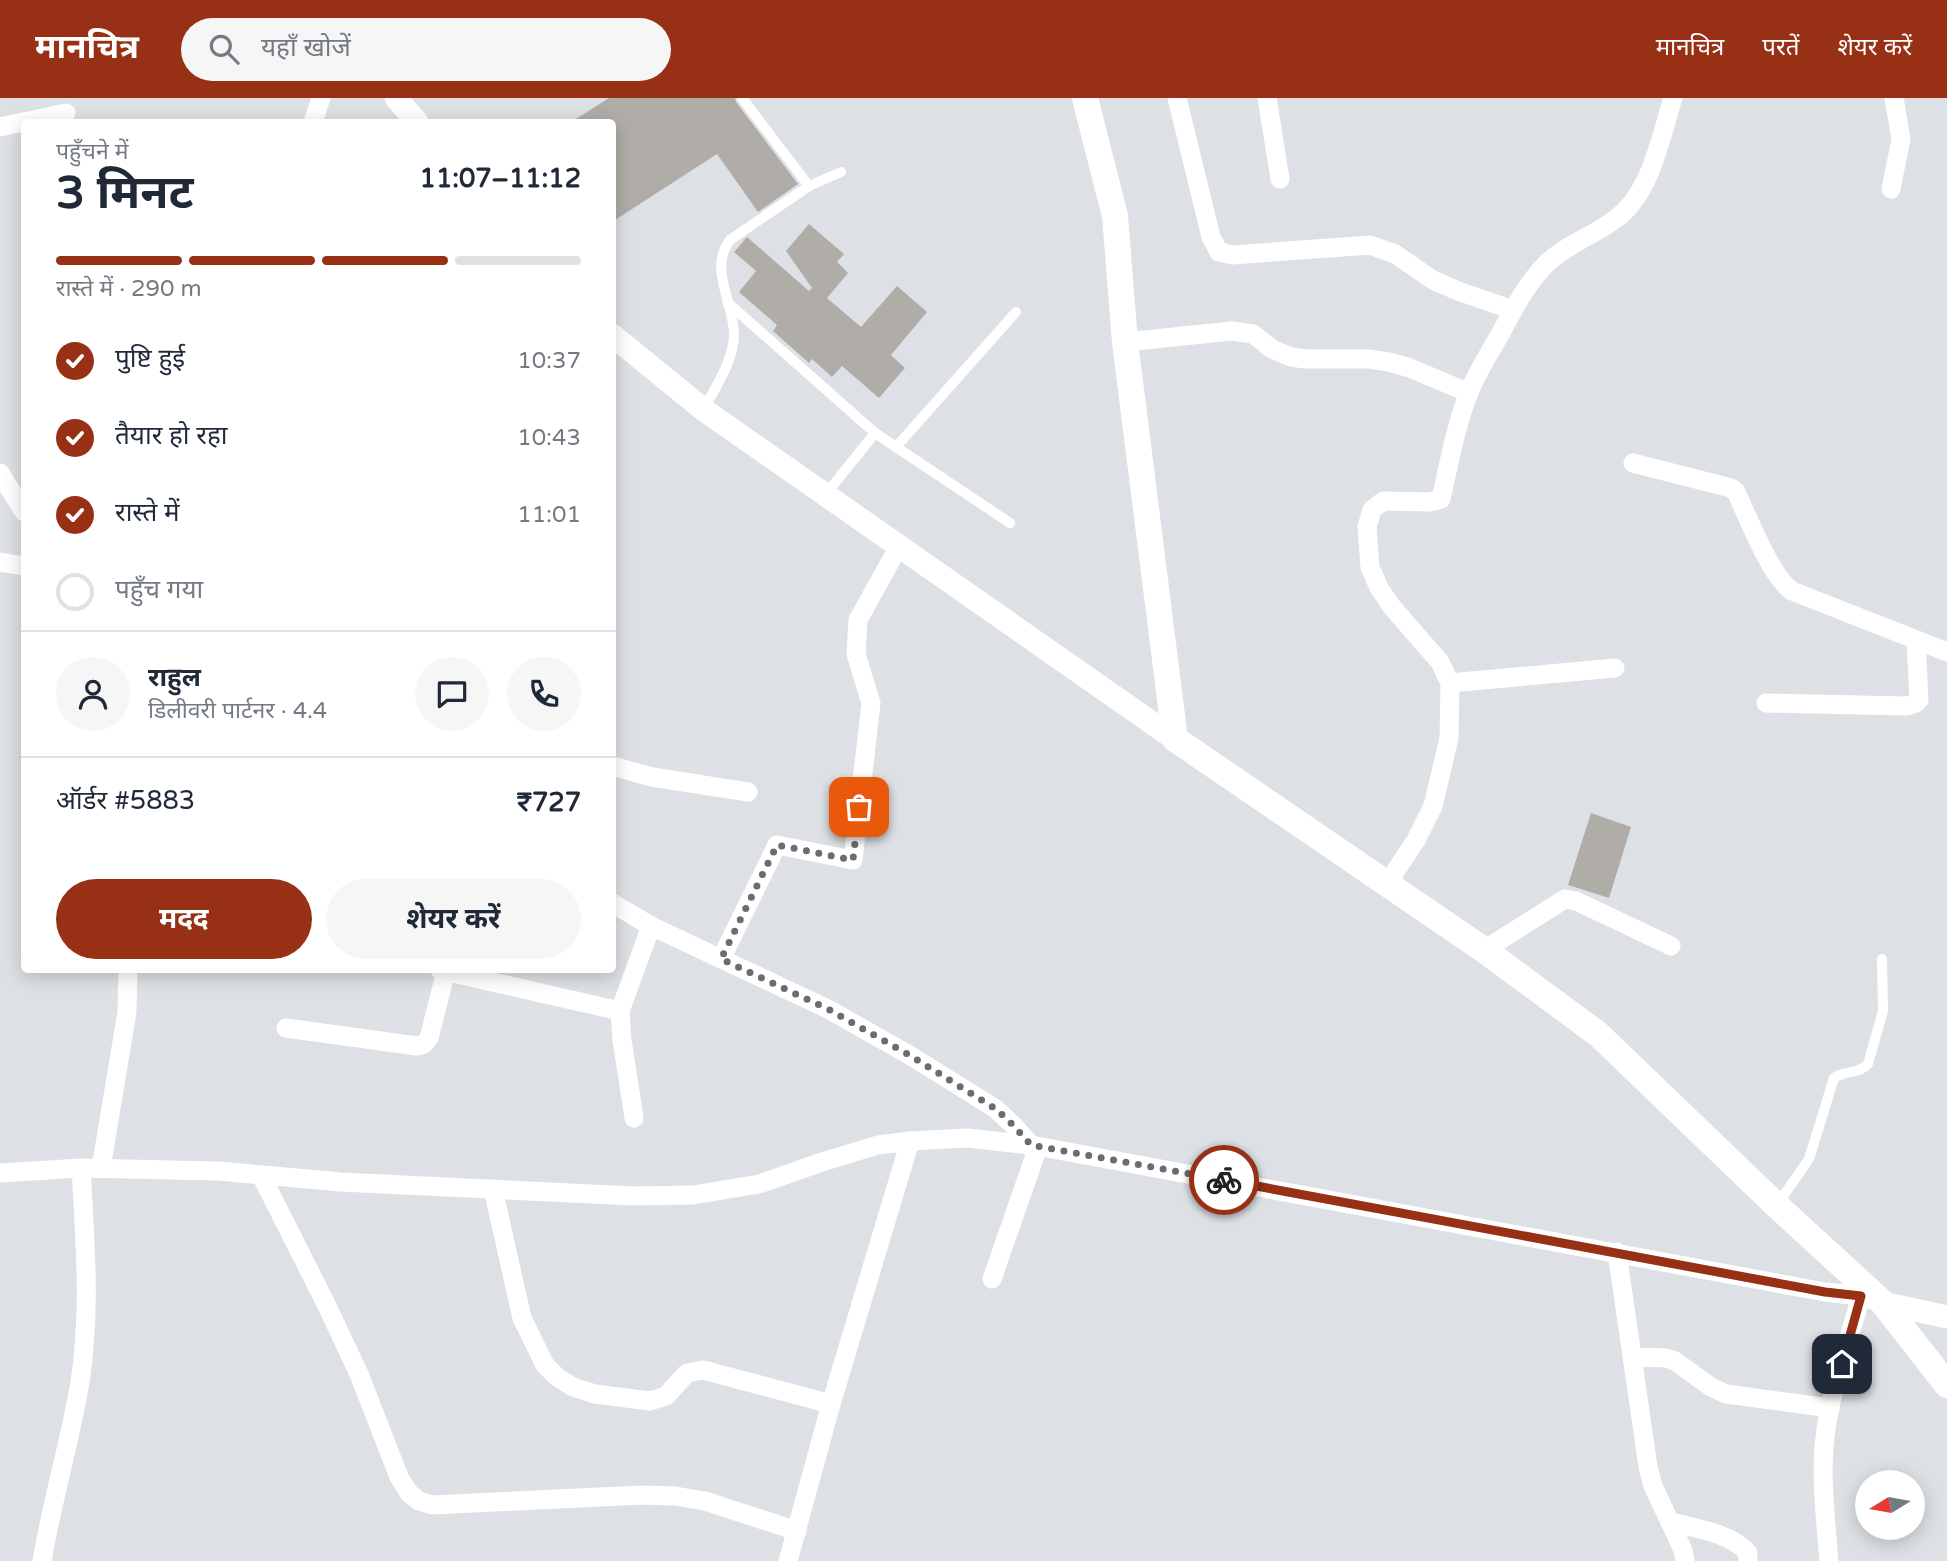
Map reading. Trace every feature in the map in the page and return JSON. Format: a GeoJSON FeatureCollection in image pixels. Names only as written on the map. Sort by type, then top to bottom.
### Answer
{"type":"FeatureCollection","features":[{"type":"Feature","properties":{"kind":"main road"},"geometry":{"type":"LineString","coordinates":[[1085,98],[1115,216],[1125,342],[1175,739],[1484,950],[1598,1034],[1872,1300],[1947,1385]]}},
{"type":"Feature","properties":{"kind":"street"},"geometry":{"type":"LineString","coordinates":[[314,119],[321,98]]}},
{"type":"Feature","properties":{"kind":"street"},"geometry":{"type":"LineString","coordinates":[[396,98],[414,119]]}},
{"type":"Feature","properties":{"kind":"street"},"geometry":{"type":"LineString","coordinates":[[1177,98],[1210,237],[1219,252],[1233,255],[1370,246],[1395,254],[1433,280],[1513,310]]}},
{"type":"Feature","properties":{"kind":"street"},"geometry":{"type":"LineString","coordinates":[[1267,98],[1280,179]]}},
{"type":"Feature","properties":{"kind":"street"},"geometry":{"type":"LineString","coordinates":[[1387,884],[1416,841],[1433,806],[1449,738],[1450,683],[1440,662],[1379,588],[1370,567],[1367,527],[1372,510],[1382,501],[1430,502],[1441,499],[1469,393],[1523,291],[1547,263],[1617,219],[1628,209],[1650,171],[1673,98]]}},
{"type":"Feature","properties":{"kind":"street"},"geometry":{"type":"LineString","coordinates":[[1891,189],[1901,139],[1894,98]]}},
{"type":"Feature","properties":{"kind":"street"},"geometry":{"type":"LineString","coordinates":[[33,119],[66,111]]}},
{"type":"Feature","properties":{"kind":"street"},"geometry":{"type":"LineString","coordinates":[[0,127],[21,122]]}},
{"type":"Feature","properties":{"kind":"street"},"geometry":{"type":"LineString","coordinates":[[1125,342],[1232,331],[1253,334],[1272,349],[1291,357],[1389,362],[1469,393]]}},
{"type":"Feature","properties":{"kind":"street"},"geometry":{"type":"LineString","coordinates":[[616,338],[704,410],[1175,739]]}},
{"type":"Feature","properties":{"kind":"street"},"geometry":{"type":"LineString","coordinates":[[1633,463],[1723,486],[1738,497],[1774,570],[1792,591],[1947,652]]}},
{"type":"Feature","properties":{"kind":"street"},"geometry":{"type":"LineString","coordinates":[[0,473],[21,507]]}},
{"type":"Feature","properties":{"kind":"street"},"geometry":{"type":"LineString","coordinates":[[721,959],[777,845],[853,860],[871,703],[856,654],[858,621],[899,546]]}},
{"type":"Feature","properties":{"kind":"street"},"geometry":{"type":"LineString","coordinates":[[0,562],[21,566]]}},
{"type":"Feature","properties":{"kind":"street"},"geometry":{"type":"LineString","coordinates":[[1766,702],[1907,706],[1916,704],[1920,687],[1916,640]]}},
{"type":"Feature","properties":{"kind":"street"},"geometry":{"type":"LineString","coordinates":[[1450,683],[1615,668]]}},
{"type":"Feature","properties":{"kind":"street"},"geometry":{"type":"LineString","coordinates":[[616,767],[652,777],[748,792]]}},
{"type":"Feature","properties":{"kind":"street"},"geometry":{"type":"LineString","coordinates":[[1484,950],[1565,900],[1576,901],[1671,946]]}},
{"type":"Feature","properties":{"kind":"street"},"geometry":{"type":"LineString","coordinates":[[616,905],[651,926],[828,1009],[911,1056],[996,1109],[1035,1146]]}},
{"type":"Feature","properties":{"kind":"street"},"geometry":{"type":"LineString","coordinates":[[634,1118],[620,1011],[651,926]]}},
{"type":"Feature","properties":{"kind":"street"},"geometry":{"type":"LineString","coordinates":[[101,1168],[127,1012],[128,973]]}},
{"type":"Feature","properties":{"kind":"street"},"geometry":{"type":"LineString","coordinates":[[286,1028],[421,1045],[429,1038],[442,973]]}},
{"type":"Feature","properties":{"kind":"street"},"geometry":{"type":"LineString","coordinates":[[471,973],[489,975],[620,1011]]}},
{"type":"Feature","properties":{"kind":"street"},"geometry":{"type":"LineString","coordinates":[[0,1173],[81,1168],[218,1171],[341,1182],[633,1196],[693,1195],[759,1184],[878,1145],[910,1140],[967,1138],[1035,1146],[1617,1252],[1872,1300],[1947,1317]]}},
{"type":"Feature","properties":{"kind":"street"},"geometry":{"type":"LineString","coordinates":[[788,1561],[831,1404],[910,1140]]}},
{"type":"Feature","properties":{"kind":"street"},"geometry":{"type":"LineString","coordinates":[[992,1279],[1035,1146]]}},
{"type":"Feature","properties":{"kind":"street"},"geometry":{"type":"LineString","coordinates":[[42,1561],[79,1384],[86,1330],[87,1278],[81,1168]]}},
{"type":"Feature","properties":{"kind":"street"},"geometry":{"type":"LineString","coordinates":[[261,1175],[359,1374],[399,1477],[409,1493],[419,1500],[432,1505],[642,1495],[675,1496],[705,1502],[797,1531]]}},
{"type":"Feature","properties":{"kind":"street"},"geometry":{"type":"LineString","coordinates":[[493,1189],[522,1318],[545,1365],[556,1377],[573,1387],[595,1394],[650,1401],[666,1396],[687,1373],[703,1370],[831,1404]]}},
{"type":"Feature","properties":{"kind":"street"},"geometry":{"type":"LineString","coordinates":[[1617,1252],[1648,1467],[1653,1486],[1683,1550],[1685,1561]]}},
{"type":"Feature","properties":{"kind":"street"},"geometry":{"type":"LineString","coordinates":[[1829,1561],[1822,1472],[1825,1437],[1830,1408],[1872,1300]]}},
{"type":"Feature","properties":{"kind":"street"},"geometry":{"type":"LineString","coordinates":[[1632,1357],[1666,1358],[1726,1394],[1830,1408]]}},
{"type":"Feature","properties":{"kind":"street"},"geometry":{"type":"LineString","coordinates":[[1671,1522],[1740,1544],[1748,1553],[1748,1561]]}},
{"type":"Feature","properties":{"kind":"lane"},"geometry":{"type":"LineString","coordinates":[[742,98],[809,187]]}},
{"type":"Feature","properties":{"kind":"lane"},"geometry":{"type":"LineString","coordinates":[[704,410],[730,357],[734,333],[722,275],[721,260],[724,248],[730,240],[809,187],[841,172]]}},
{"type":"Feature","properties":{"kind":"lane"},"geometry":{"type":"LineString","coordinates":[[727,302],[875,433],[1010,523]]}},
{"type":"Feature","properties":{"kind":"lane"},"geometry":{"type":"LineString","coordinates":[[896,447],[1016,312]]}},
{"type":"Feature","properties":{"kind":"lane"},"geometry":{"type":"LineString","coordinates":[[826,495],[875,433]]}},
{"type":"Feature","properties":{"kind":"lane"},"geometry":{"type":"LineString","coordinates":[[1776,1205],[1809,1159],[1834,1078],[1840,1074],[1864,1069],[1868,1064],[1883,1011],[1882,959]]}},
{"type":"Feature","properties":{"kind":"building"},"geometry":{"type":"Polygon","coordinates":[[[609,98],[735,98],[798,184],[758,212],[717,154],[616,219],[616,119],[576,119],[609,98]]]}},
{"type":"Feature","properties":{"kind":"building"},"geometry":{"type":"Polygon","coordinates":[[[809,224],[844,254],[837,262],[848,273],[827,298],[861,327],[897,286],[927,312],[891,355],[905,368],[879,398],[842,366],[832,377],[812,359],[809,363],[773,331],[777,325],[739,292],[756,271],[734,252],[747,237],[809,291],[812,288],[786,251],[809,224]]]}},
{"type":"Feature","properties":{"kind":"building"},"geometry":{"type":"Polygon","coordinates":[[[1591,813],[1631,827],[1609,898],[1568,885],[1591,813]]]}},
{"type":"Feature","properties":{"kind":"way so far"},"geometry":{"type":"LineString","coordinates":[[859,807],[853,860],[777,845],[721,959],[828,1009],[911,1056],[996,1109],[1031,1145],[1224,1180]]}},
{"type":"Feature","properties":{"kind":"route"},"geometry":{"type":"LineString","coordinates":[[1224,1180],[1825,1292],[1861,1296],[1842,1364]]}}]}
